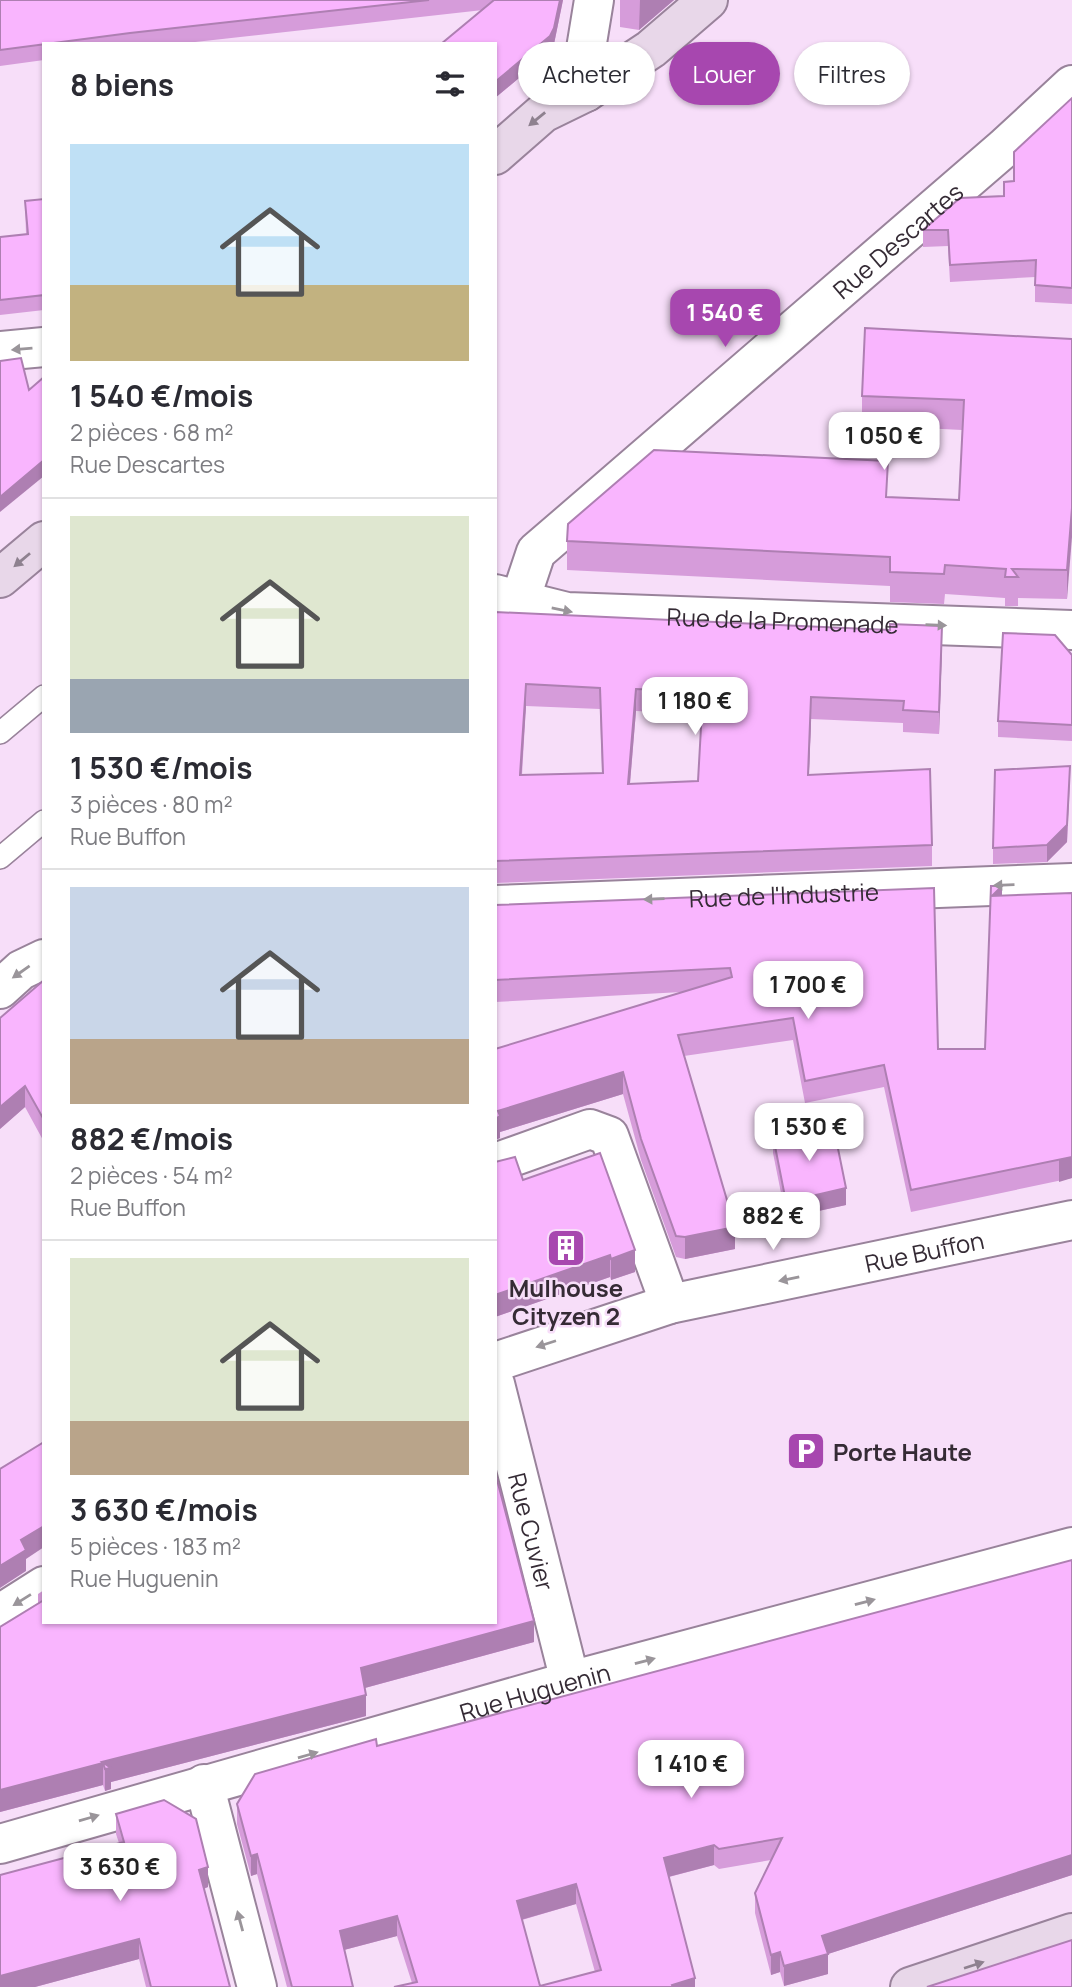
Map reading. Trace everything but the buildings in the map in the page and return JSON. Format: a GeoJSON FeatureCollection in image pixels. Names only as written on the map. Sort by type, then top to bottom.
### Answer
{"type":"FeatureCollection","features":[{"type":"Feature","properties":{"kind":"street"},"geometry":{"type":"LineString","coordinates":[[587,42],[594,0]]}},
{"type":"Feature","properties":{"kind":"street"},"geometry":{"type":"LineString","coordinates":[[655,46],[708,0]]}},
{"type":"Feature","properties":{"kind":"street","name":"Rue Descartes"},"geometry":{"type":"LineString","coordinates":[[508,597],[536,552],[1004,148],[1072,85]]}},
{"type":"Feature","properties":{"kind":"street"},"geometry":{"type":"LineString","coordinates":[[497,153],[543,113],[559,105]]}},
{"type":"Feature","properties":{"kind":"street"},"geometry":{"type":"LineString","coordinates":[[0,351],[42,347]]}},
{"type":"Feature","properties":{"kind":"street"},"geometry":{"type":"LineString","coordinates":[[0,578],[42,543]]}},
{"type":"Feature","properties":{"kind":"street","name":"Rue de la Promenade"},"geometry":{"type":"LineString","coordinates":[[508,597],[567,612],[1072,630]]}},
{"type":"Feature","properties":{"kind":"street","name":"Rue de l'Industrie"},"geometry":{"type":"LineString","coordinates":[[497,905],[1072,883]]}},
{"type":"Feature","properties":{"kind":"street"},"geometry":{"type":"LineString","coordinates":[[0,989],[21,970],[42,960]]}},
{"type":"Feature","properties":{"kind":"street"},"geometry":{"type":"LineString","coordinates":[[497,1162],[590,1129],[609,1136],[670,1304]]}},
{"type":"Feature","properties":{"kind":"street","name":"Rue Buffon"},"geometry":{"type":"LineString","coordinates":[[497,1361],[670,1304],[1072,1220]]}},
{"type":"Feature","properties":{"kind":"street","name":"Rue Cuvier"},"geometry":{"type":"LineString","coordinates":[[497,1392],[570,1681]]}},
{"type":"Feature","properties":{"kind":"street","name":"Rue Huguenin"},"geometry":{"type":"LineString","coordinates":[[0,1844],[570,1681],[1072,1547]]}},
{"type":"Feature","properties":{"kind":"street"},"geometry":{"type":"LineString","coordinates":[[0,1614],[42,1587]]}},
{"type":"Feature","properties":{"kind":"street"},"geometry":{"type":"LineString","coordinates":[[204,1784],[257,1987]]}},
{"type":"Feature","properties":{"kind":"street"},"geometry":{"type":"LineString","coordinates":[[909,1987],[1072,1933]]}},
{"type":"Feature","properties":{"kind":"lane"},"geometry":{"type":"LineString","coordinates":[[0,733],[42,698]]}},
{"type":"Feature","properties":{"kind":"lane"},"geometry":{"type":"LineString","coordinates":[[0,858],[42,823]]}},
{"type":"Feature","properties":{"kind":"place","name":"Mulhouse Cityzen 2"},"geometry":{"type":"Point","coordinates":[566,1248]}},
{"type":"Feature","properties":{"kind":"place","name":"Porte Haute"},"geometry":{"type":"Point","coordinates":[806,1451]}}]}
